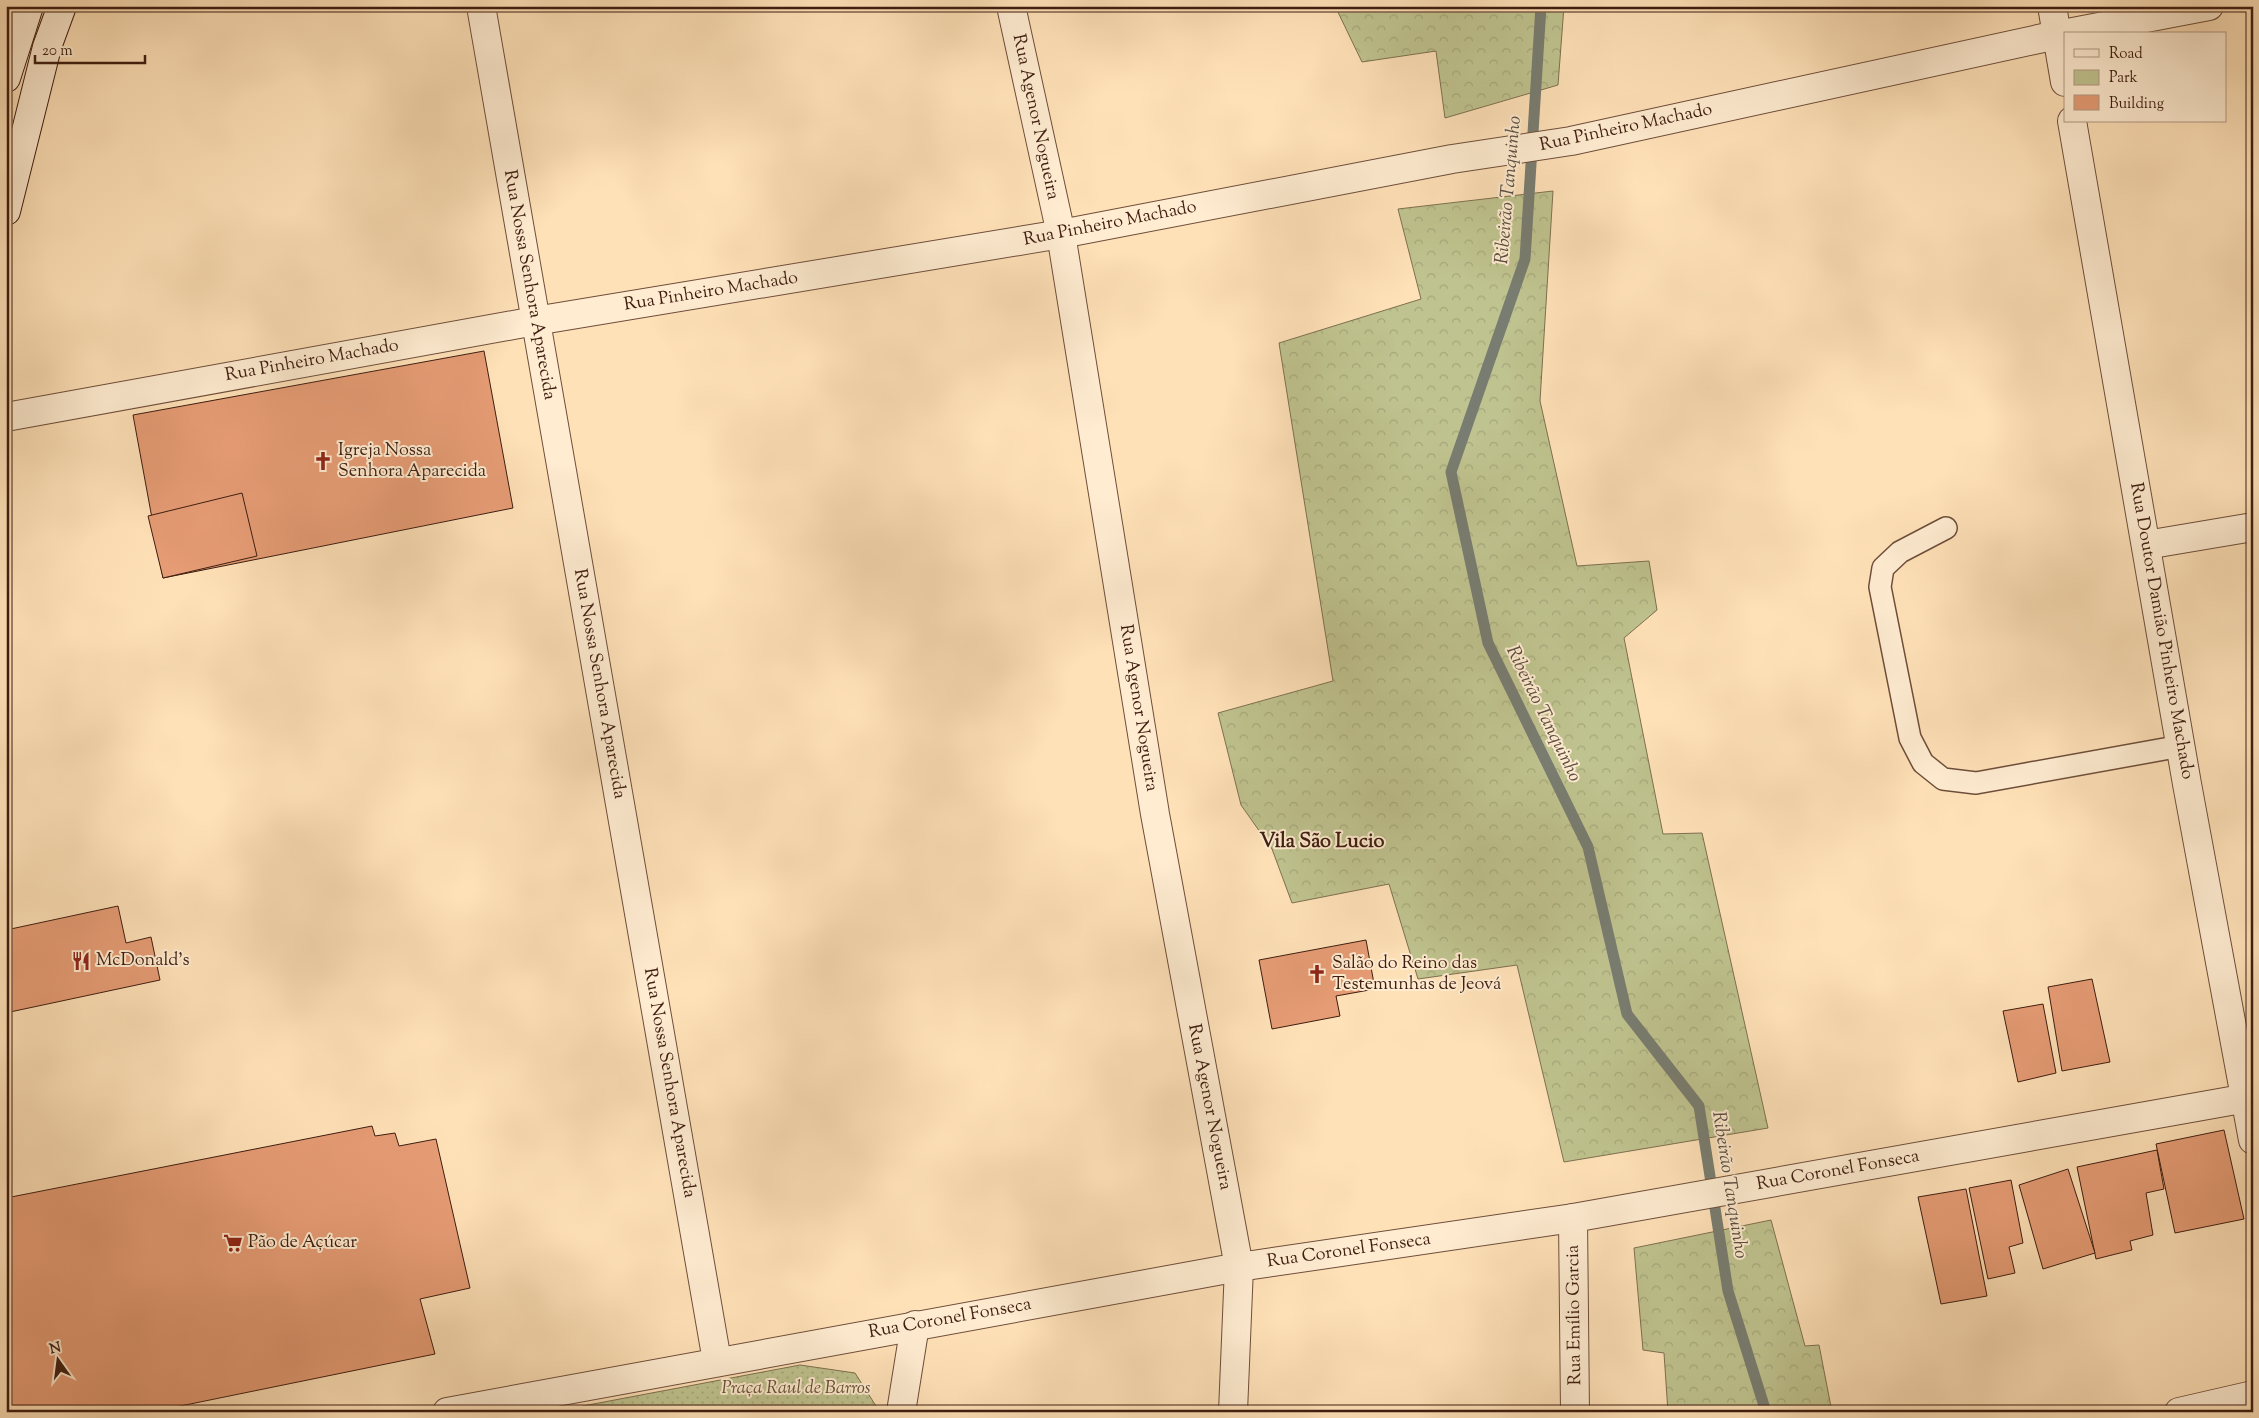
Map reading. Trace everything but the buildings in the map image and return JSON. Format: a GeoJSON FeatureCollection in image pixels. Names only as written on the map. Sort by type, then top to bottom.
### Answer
{"type":"FeatureCollection","features":[{"type":"Feature","properties":{"kind":"street"},"geometry":{"type":"LineString","coordinates":[[6,211],[47,47],[62,6]]}},
{"type":"Feature","properties":{"kind":"street","name":"Rua Nossa Senhora Aparecida"},"geometry":{"type":"LineString","coordinates":[[481,6],[717,1361]]}},
{"type":"Feature","properties":{"kind":"street","name":"Rua Agenor Nogueira"},"geometry":{"type":"LineString","coordinates":[[1011,6],[1061,234],[1155,814],[1239,1267],[1233,1412]]}},
{"type":"Feature","properties":{"kind":"street"},"geometry":{"type":"LineString","coordinates":[[2052,6],[2064,76]]}},
{"type":"Feature","properties":{"kind":"street","name":"Rua Pinheiro Machado"},"geometry":{"type":"LineString","coordinates":[[2073,32],[2209,6]]}},
{"type":"Feature","properties":{"kind":"street"},"geometry":{"type":"LineString","coordinates":[[6,78],[24,13]]}},
{"type":"Feature","properties":{"kind":"street","name":"Rua Pinheiro Machado"},"geometry":{"type":"LineString","coordinates":[[6,417],[535,321],[1061,234],[1452,159],[1571,141],[2064,34]]}},
{"type":"Feature","properties":{"kind":"street","name":"Rua Doutor Damião Pinheiro Machado"},"geometry":{"type":"LineString","coordinates":[[2072,122],[2181,746],[2249,1098],[2253,1140]]}},
{"type":"Feature","properties":{"kind":"street"},"geometry":{"type":"LineString","coordinates":[[2146,545],[2253,527]]}},
{"type":"Feature","properties":{"kind":"street","name":"Rua Coronel Fonseca"},"geometry":{"type":"LineString","coordinates":[[447,1412],[516,1405],[717,1361],[1239,1267],[1574,1218],[2249,1098]]}},
{"type":"Feature","properties":{"kind":"street","name":"Rua Emílio Garcia"},"geometry":{"type":"LineString","coordinates":[[1574,1218],[1575,1412]]}},
{"type":"Feature","properties":{"kind":"street"},"geometry":{"type":"LineString","coordinates":[[901,1412],[915,1325]]}},
{"type":"Feature","properties":{"kind":"street"},"geometry":{"type":"LineString","coordinates":[[2179,1412],[2253,1395]]}},
{"type":"Feature","properties":{"kind":"lane"},"geometry":{"type":"LineString","coordinates":[[1946,528],[1894,557],[1883,568],[1880,588],[1903,711],[1910,738],[1923,763],[1943,779],[1976,783],[2181,746]]}},
{"type":"Feature","properties":{"kind":"green space"},"geometry":{"type":"Polygon","coordinates":[[[1335,6],[1564,6],[1558,85],[1445,118],[1436,51],[1362,62],[1335,6]]]}},
{"type":"Feature","properties":{"kind":"green space"},"geometry":{"type":"Polygon","coordinates":[[[1553,191],[1540,401],[1577,566],[1649,561],[1657,610],[1624,638],[1663,834],[1702,833],[1768,1128],[1564,1162],[1517,965],[1418,979],[1389,884],[1292,903],[1272,849],[1241,805],[1218,713],[1333,681],[1279,343],[1421,299],[1398,209],[1553,191]]]}},
{"type":"Feature","properties":{"kind":"green space"},"geometry":{"type":"Polygon","coordinates":[[[1771,1220],[1805,1346],[1819,1345],[1832,1412],[1668,1412],[1664,1353],[1643,1350],[1634,1248],[1771,1220]]]}},
{"type":"Feature","properties":{"kind":"green space","name":"Praça Raul de Barros"},"geometry":{"type":"Polygon","coordinates":[[[800,1365],[855,1373],[876,1406],[875,1412],[551,1412],[800,1365]]]}},
{"type":"Feature","properties":{"kind":"waterway","name":"Ribeirão Tanquinho"},"geometry":{"type":"LineString","coordinates":[[1541,6],[1525,259],[1451,472],[1488,643],[1588,847],[1627,1014],[1699,1106],[1728,1291],[1766,1412]]}},
{"type":"Feature","properties":{"kind":"place","name":"Igreja Nossa Senhora Aparecida"},"geometry":{"type":"Point","coordinates":[323,461]}},
{"type":"Feature","properties":{"kind":"place","name":"McDonald's"},"geometry":{"type":"Point","coordinates":[81,961]}},
{"type":"Feature","properties":{"kind":"place","name":"Salão do Reino das Testemunhas de Jeová"},"geometry":{"type":"Point","coordinates":[1317,974]}},
{"type":"Feature","properties":{"kind":"place","name":"Pão de Açúcar"},"geometry":{"type":"Point","coordinates":[233,1243]}},
{"type":"Feature","properties":{"kind":"district","name":"Vila São Lucio"},"geometry":{"type":"Point","coordinates":[1322,842]}}]}
